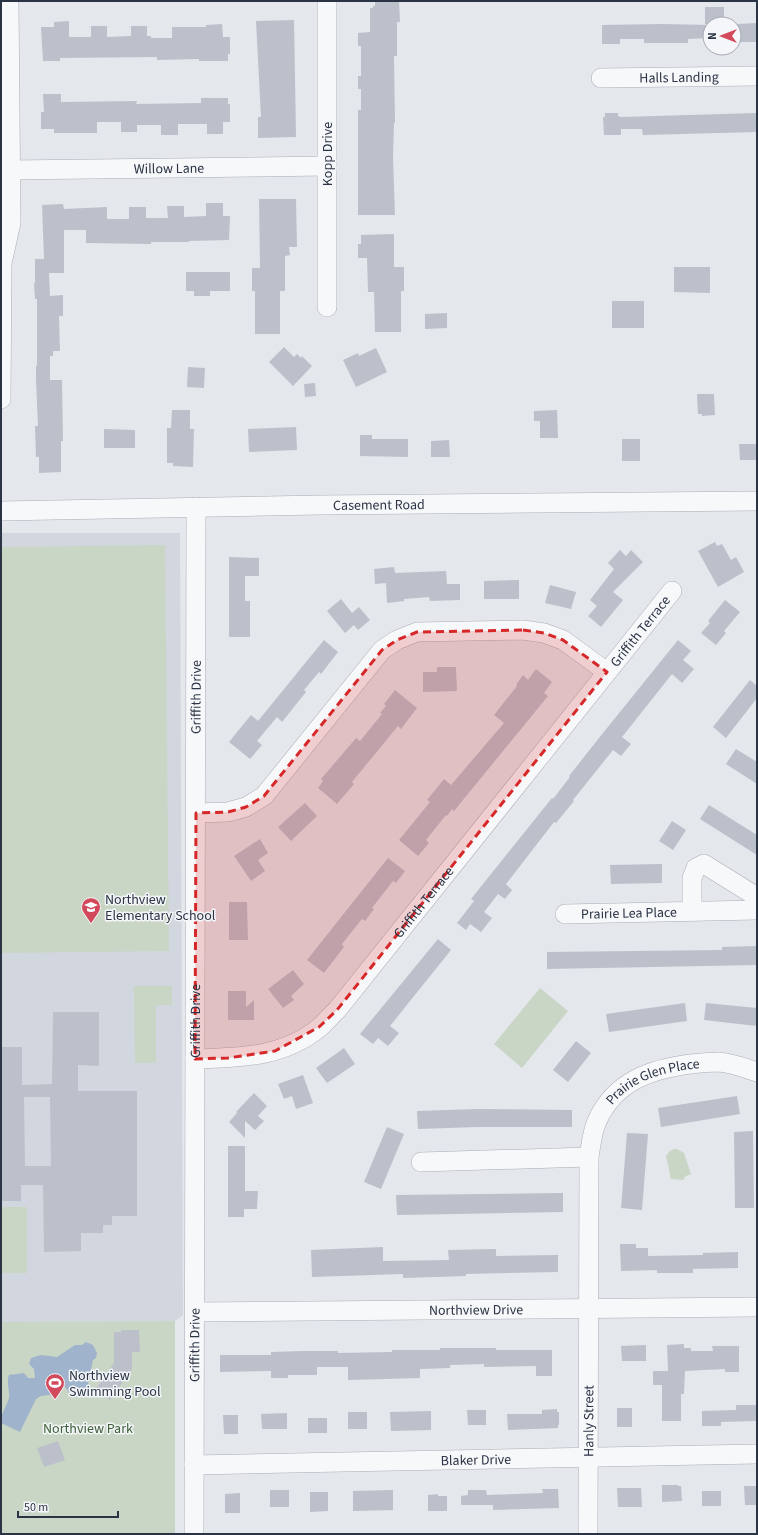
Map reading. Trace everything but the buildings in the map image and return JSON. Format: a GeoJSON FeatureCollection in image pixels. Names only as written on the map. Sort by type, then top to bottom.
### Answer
{"type":"FeatureCollection","features":[{"type":"Feature","properties":{"kind":"street"},"geometry":{"type":"LineString","coordinates":[[1,399],[2,263],[11,223],[9,1]]}},
{"type":"Feature","properties":{"kind":"street","name":"Kopp Drive"},"geometry":{"type":"LineString","coordinates":[[327,307],[328,1]]}},
{"type":"Feature","properties":{"kind":"street","name":"Halls Landing"},"geometry":{"type":"LineString","coordinates":[[601,78],[757,76]]}},
{"type":"Feature","properties":{"kind":"street","name":"Willow Lane"},"geometry":{"type":"LineString","coordinates":[[11,170],[327,166]]}},
{"type":"Feature","properties":{"kind":"street","name":"Casement Road"},"geometry":{"type":"LineString","coordinates":[[1,511],[328,505],[757,501]]}},
{"type":"Feature","properties":{"kind":"street","name":"Griffith Drive"},"geometry":{"type":"LineString","coordinates":[[194,1534],[196,507]]}},
{"type":"Feature","properties":{"kind":"street","name":"Griffith Terrace"},"geometry":{"type":"LineString","coordinates":[[195,1059],[243,1057],[275,1051],[300,1041],[319,1028],[337,1010],[672,591]]}},
{"type":"Feature","properties":{"kind":"street","name":"Griffith Terrace"},"geometry":{"type":"LineString","coordinates":[[196,812],[228,812],[246,807],[264,796],[382,650],[397,640],[417,632],[523,630],[544,633],[563,640],[607,672]]}},
{"type":"Feature","properties":{"kind":"street","name":"Prairie Lea Place"},"geometry":{"type":"LineString","coordinates":[[692,911],[692,878],[696,868],[704,864],[757,897]]}},
{"type":"Feature","properties":{"kind":"street","name":"Prairie Lea Place"},"geometry":{"type":"LineString","coordinates":[[565,914],[757,910]]}},
{"type":"Feature","properties":{"kind":"street","name":"Prairie Glen Place"},"geometry":{"type":"LineString","coordinates":[[588,1308],[590,1224],[589,1157],[594,1129],[605,1106],[616,1094],[633,1081],[653,1071],[670,1067],[719,1062],[739,1066],[757,1072]]}},
{"type":"Feature","properties":{"kind":"street"},"geometry":{"type":"LineString","coordinates":[[421,1162],[589,1157]]}},
{"type":"Feature","properties":{"kind":"street","name":"Northview Drive"},"geometry":{"type":"LineString","coordinates":[[195,1312],[757,1307]]}},
{"type":"Feature","properties":{"kind":"street","name":"Hanly Street"},"geometry":{"type":"LineString","coordinates":[[588,1308],[588,1534]]}},
{"type":"Feature","properties":{"kind":"street","name":"Blaker Drive"},"geometry":{"type":"LineString","coordinates":[[194,1465],[757,1454]]}},
{"type":"Feature","properties":{"kind":"highlighted area"},"geometry":{"type":"Polygon","coordinates":[[[523,630],[544,633],[563,640],[607,672],[337,1010],[319,1027],[275,1051],[228,1058],[195,1059],[196,813],[228,812],[246,807],[264,796],[382,650],[397,640],[417,632],[523,630]]]}},
{"type":"Feature","properties":{"kind":"shaded area","name":"Northview Elementary School"},"geometry":{"type":"Polygon","coordinates":[[[1,533],[180,533],[183,1315],[175,1321],[1,1322],[1,533]]]}},
{"type":"Feature","properties":{"kind":"green space"},"geometry":{"type":"Polygon","coordinates":[[[165,545],[169,951],[1,953],[1,547],[165,545]]]}},
{"type":"Feature","properties":{"kind":"green space"},"geometry":{"type":"Polygon","coordinates":[[[134,986],[172,986],[172,1005],[156,1005],[156,1063],[135,1063],[134,986]]]}},
{"type":"Feature","properties":{"kind":"green space"},"geometry":{"type":"Polygon","coordinates":[[[540,988],[568,1011],[522,1068],[494,1044],[540,988]]]}},
{"type":"Feature","properties":{"kind":"green space"},"geometry":{"type":"Polygon","coordinates":[[[674,1149],[684,1153],[691,1174],[686,1176],[683,1180],[671,1179],[666,1156],[674,1149]]]}},
{"type":"Feature","properties":{"kind":"green space"},"geometry":{"type":"Polygon","coordinates":[[[1,1207],[27,1207],[27,1273],[1,1273],[1,1207]]]}},
{"type":"Feature","properties":{"kind":"green space","name":"Northview Park"},"geometry":{"type":"Polygon","coordinates":[[[175,1321],[175,1534],[1,1534],[1,1322],[175,1321]]]}},
{"type":"Feature","properties":{"kind":"water"},"geometry":{"type":"Polygon","coordinates":[[[86,1342],[93,1345],[97,1353],[96,1358],[93,1360],[88,1385],[82,1394],[77,1396],[71,1395],[57,1378],[57,1394],[41,1396],[36,1399],[20,1432],[1,1423],[1,1419],[9,1398],[9,1375],[24,1373],[28,1378],[35,1378],[34,1369],[29,1364],[31,1358],[41,1355],[57,1357],[75,1345],[82,1345],[86,1342]]]}},
{"type":"Feature","properties":{"kind":"place","name":"Northview Elementary School"},"geometry":{"type":"Point","coordinates":[91,924]}},
{"type":"Feature","properties":{"kind":"place","name":"Northview Swimming Pool"},"geometry":{"type":"Point","coordinates":[55,1400]}}]}
